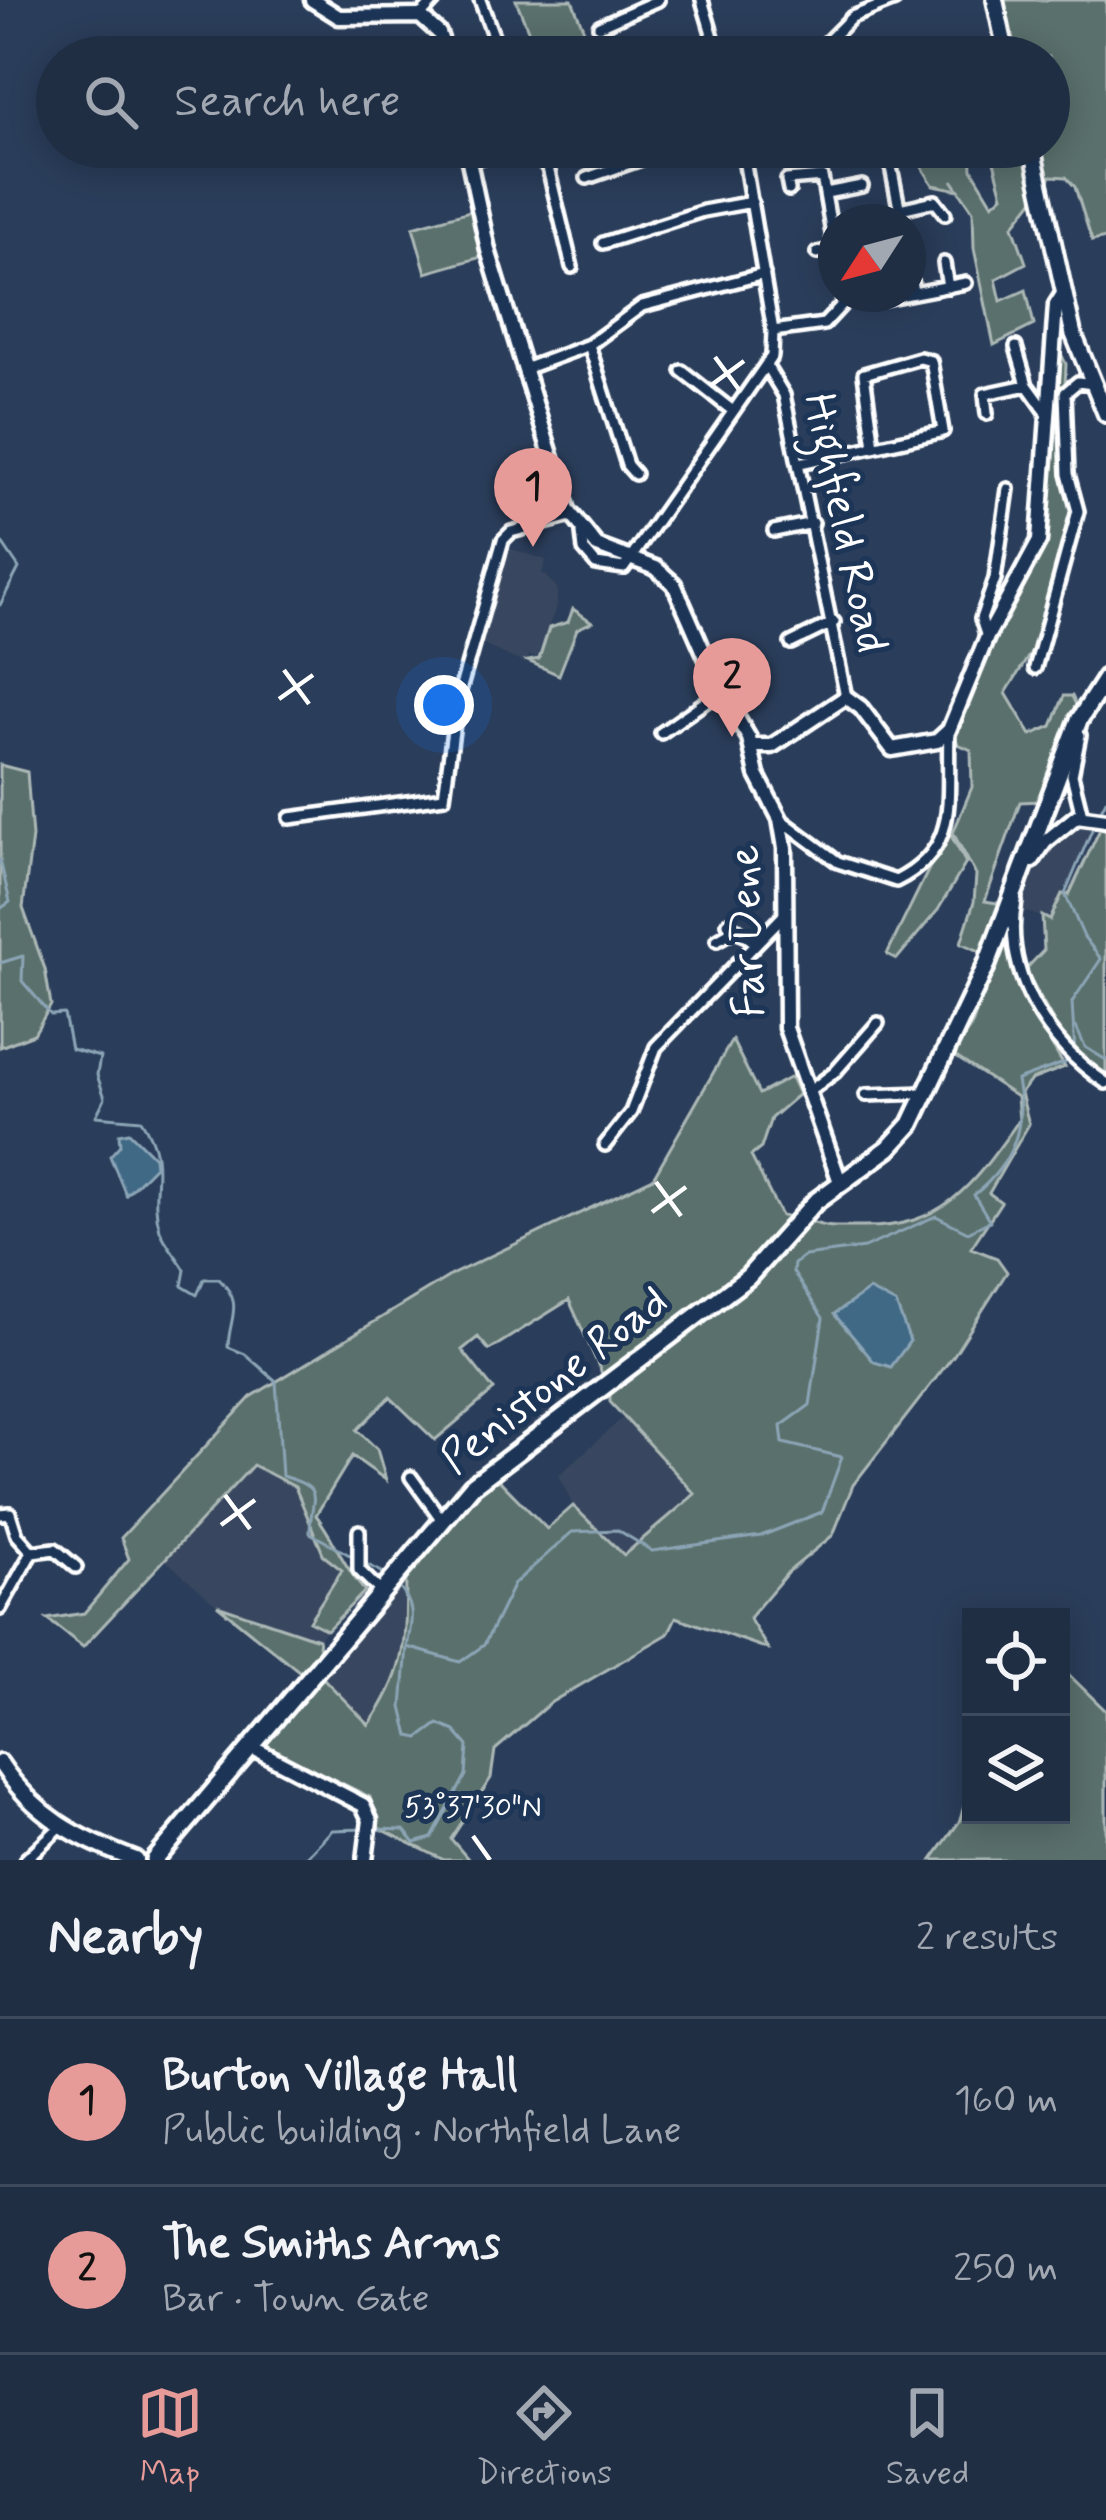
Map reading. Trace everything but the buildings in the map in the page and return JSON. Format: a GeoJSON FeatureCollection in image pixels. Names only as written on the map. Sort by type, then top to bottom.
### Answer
{"type":"FeatureCollection","features":[{"type":"Feature","properties":{"kind":"highway","name":"Penistone Road"},"geometry":{"type":"LineString","coordinates":[[155,1860],[442,1520],[508,1454],[748,1277],[840,1182],[889,1148],[910,1124],[987,964],[1077,724],[1106,678]]}},
{"type":"Feature","properties":{"kind":"main road"},"geometry":{"type":"LineString","coordinates":[[995,0],[1003,36]]}},
{"type":"Feature","properties":{"kind":"main road"},"geometry":{"type":"LineString","coordinates":[[1036,168],[1063,294],[1105,407]]}},
{"type":"Feature","properties":{"kind":"main road"},"geometry":{"type":"LineString","coordinates":[[0,1763],[23,1798],[60,1827],[136,1860]]}},
{"type":"Feature","properties":{"kind":"street"},"geometry":{"type":"LineString","coordinates":[[312,0],[339,17],[420,16],[440,36]]}},
{"type":"Feature","properties":{"kind":"street"},"geometry":{"type":"LineString","coordinates":[[420,16],[435,0]]}},
{"type":"Feature","properties":{"kind":"street"},"geometry":{"type":"LineString","coordinates":[[480,0],[493,36]]}},
{"type":"Feature","properties":{"kind":"street"},"geometry":{"type":"LineString","coordinates":[[599,26],[617,13],[658,0]]}},
{"type":"Feature","properties":{"kind":"street"},"geometry":{"type":"LineString","coordinates":[[702,0],[713,36]]}},
{"type":"Feature","properties":{"kind":"street"},"geometry":{"type":"LineString","coordinates":[[833,36],[852,17],[899,3]]}},
{"type":"Feature","properties":{"kind":"street"},"geometry":{"type":"LineString","coordinates":[[290,818],[444,797],[457,701],[503,540],[511,532],[571,515],[488,250],[471,168]]}},
{"type":"Feature","properties":{"kind":"street"},"geometry":{"type":"LineString","coordinates":[[548,168],[572,267]]}},
{"type":"Feature","properties":{"kind":"street"},"geometry":{"type":"LineString","coordinates":[[587,178],[616,168]]}},
{"type":"Feature","properties":{"kind":"street"},"geometry":{"type":"LineString","coordinates":[[628,560],[767,367],[773,331],[746,168]]}},
{"type":"Feature","properties":{"kind":"street"},"geometry":{"type":"LineString","coordinates":[[891,168],[899,204]]}},
{"type":"Feature","properties":{"kind":"street"},"geometry":{"type":"LineString","coordinates":[[789,190],[787,180],[817,175],[828,204]]}},
{"type":"Feature","properties":{"kind":"street"},"geometry":{"type":"LineString","coordinates":[[826,194],[862,186]]}},
{"type":"Feature","properties":{"kind":"street"},"geometry":{"type":"LineString","coordinates":[[922,204],[935,201],[945,214]]}},
{"type":"Feature","properties":{"kind":"street"},"geometry":{"type":"LineString","coordinates":[[603,243],[703,211],[752,202]]}},
{"type":"Feature","properties":{"kind":"street"},"geometry":{"type":"LineString","coordinates":[[944,263],[948,287]]}},
{"type":"Feature","properties":{"kind":"street"},"geometry":{"type":"LineString","coordinates":[[527,368],[589,345],[642,306],[764,274]]}},
{"type":"Feature","properties":{"kind":"street"},"geometry":{"type":"LineString","coordinates":[[926,291],[966,284]]}},
{"type":"Feature","properties":{"kind":"street"},"geometry":{"type":"LineString","coordinates":[[780,819],[838,862],[896,881],[922,868],[945,837],[949,730],[987,637],[1039,541],[1045,410],[1054,319],[1063,294]]}},
{"type":"Feature","properties":{"kind":"street"},"geometry":{"type":"LineString","coordinates":[[773,331],[824,324],[837,312]]}},
{"type":"Feature","properties":{"kind":"street"},"geometry":{"type":"LineString","coordinates":[[589,345],[627,465],[635,474]]}},
{"type":"Feature","properties":{"kind":"street"},"geometry":{"type":"LineString","coordinates":[[1016,347],[1027,385],[1045,410]]}},
{"type":"Feature","properties":{"kind":"street"},"geometry":{"type":"LineString","coordinates":[[800,463],[940,432],[945,425],[931,361],[920,358],[871,370],[861,381],[874,446]]}},
{"type":"Feature","properties":{"kind":"street","name":"Highfield Road"},"geometry":{"type":"LineString","coordinates":[[767,367],[782,388],[800,463],[846,697]]}},
{"type":"Feature","properties":{"kind":"street"},"geometry":{"type":"LineString","coordinates":[[682,371],[734,411]]}},
{"type":"Feature","properties":{"kind":"street"},"geometry":{"type":"LineString","coordinates":[[1035,668],[1078,511],[1068,474],[1065,393],[1078,382],[1093,384]]}},
{"type":"Feature","properties":{"kind":"street"},"geometry":{"type":"LineString","coordinates":[[987,414],[985,394],[1027,385]]}},
{"type":"Feature","properties":{"kind":"street"},"geometry":{"type":"LineString","coordinates":[[987,637],[980,624],[995,579],[1008,488]]}},
{"type":"Feature","properties":{"kind":"street","name":"Far Dene"},"geometry":{"type":"LineString","coordinates":[[571,515],[582,533],[603,550],[656,568],[674,584],[715,695],[751,746],[757,775],[780,819],[785,1028],[840,1182]]}},
{"type":"Feature","properties":{"kind":"street"},"geometry":{"type":"LineString","coordinates":[[774,531],[813,523]]}},
{"type":"Feature","properties":{"kind":"street"},"geometry":{"type":"LineString","coordinates":[[791,643],[834,622]]}},
{"type":"Feature","properties":{"kind":"street"},"geometry":{"type":"LineString","coordinates":[[661,733],[715,695]]}},
{"type":"Feature","properties":{"kind":"street"},"geometry":{"type":"LineString","coordinates":[[751,746],[772,746],[846,697],[862,708],[892,749],[937,741],[949,730]]}},
{"type":"Feature","properties":{"kind":"street"},"geometry":{"type":"LineString","coordinates":[[1077,724],[1072,775],[1095,818],[1039,848],[1021,886],[1012,891],[1017,898],[1012,950],[1046,1027],[1068,1057],[1106,1083]]}},
{"type":"Feature","properties":{"kind":"street"},"geometry":{"type":"LineString","coordinates":[[605,1145],[631,1112],[656,1047],[784,915]]}},
{"type":"Feature","properties":{"kind":"street"},"geometry":{"type":"LineString","coordinates":[[717,940],[732,926],[756,944]]}},
{"type":"Feature","properties":{"kind":"street"},"geometry":{"type":"LineString","coordinates":[[807,1093],[835,1072],[878,1023]]}},
{"type":"Feature","properties":{"kind":"street"},"geometry":{"type":"LineString","coordinates":[[866,1095],[927,1093]]}},
{"type":"Feature","properties":{"kind":"street"},"geometry":{"type":"LineString","coordinates":[[411,1477],[442,1520]]}},
{"type":"Feature","properties":{"kind":"street"},"geometry":{"type":"LineString","coordinates":[[0,1514],[10,1513],[17,1535],[32,1552]]}},
{"type":"Feature","properties":{"kind":"street"},"geometry":{"type":"LineString","coordinates":[[358,1531],[363,1577],[381,1592]]}},
{"type":"Feature","properties":{"kind":"street"},"geometry":{"type":"LineString","coordinates":[[32,1552],[55,1549],[76,1567]]}},
{"type":"Feature","properties":{"kind":"street"},"geometry":{"type":"LineString","coordinates":[[0,1609],[32,1552]]}},
{"type":"Feature","properties":{"kind":"street"},"geometry":{"type":"LineString","coordinates":[[251,1748],[353,1798],[370,1820],[365,1860]]}},
{"type":"Feature","properties":{"kind":"street"},"geometry":{"type":"LineString","coordinates":[[25,1860],[60,1827]]}},
{"type":"Feature","properties":{"kind":"shaded area"},"geometry":{"type":"Polygon","coordinates":[[[505,547],[546,560],[542,573],[557,588],[557,605],[536,658],[529,655],[526,664],[479,643],[505,547]]]}},
{"type":"Feature","properties":{"kind":"shaded area"},"geometry":{"type":"Polygon","coordinates":[[[1097,821],[1050,920],[1018,909],[1039,854],[1072,823],[1097,821]]]}},
{"type":"Feature","properties":{"kind":"shaded area"},"geometry":{"type":"Polygon","coordinates":[[[129,1132],[154,1157],[155,1166],[126,1195],[110,1156],[120,1145],[119,1134],[129,1132]]]}},
{"type":"Feature","properties":{"kind":"shaded area"},"geometry":{"type":"Polygon","coordinates":[[[869,1290],[896,1304],[910,1341],[891,1367],[874,1362],[834,1314],[869,1290]]]}},
{"type":"Feature","properties":{"kind":"shaded area"},"geometry":{"type":"Polygon","coordinates":[[[626,1415],[696,1494],[624,1556],[573,1506],[559,1475],[626,1415]]]}},
{"type":"Feature","properties":{"kind":"shaded area"},"geometry":{"type":"Polygon","coordinates":[[[253,1464],[295,1487],[324,1556],[342,1570],[309,1620],[327,1630],[318,1639],[217,1605],[162,1557],[253,1464]]]}},
{"type":"Feature","properties":{"kind":"shaded area"},"geometry":{"type":"Polygon","coordinates":[[[406,1571],[406,1654],[395,1688],[368,1726],[320,1675],[406,1571]]]}},
{"type":"Feature","properties":{"kind":"green space"},"geometry":{"type":"Polygon","coordinates":[[[516,0],[572,0],[586,36],[531,36],[516,0]]]}},
{"type":"Feature","properties":{"kind":"green space"},"geometry":{"type":"Polygon","coordinates":[[[1000,0],[1106,0],[1106,238],[1092,241],[1075,187],[1066,177],[1051,176],[1047,186],[1042,168],[1070,168],[1070,36],[1008,36],[1000,0]]]}},
{"type":"Feature","properties":{"kind":"green space"},"geometry":{"type":"Polygon","coordinates":[[[923,168],[972,168],[993,204],[1003,195],[996,168],[1027,168],[1037,195],[1013,226],[1026,263],[996,279],[1001,301],[1026,290],[1034,325],[994,345],[974,248],[973,211],[959,190],[933,185],[923,168]]]}},
{"type":"Feature","properties":{"kind":"green space"},"geometry":{"type":"Polygon","coordinates":[[[473,210],[485,256],[426,273],[413,227],[473,210]]]}},
{"type":"Feature","properties":{"kind":"green space"},"geometry":{"type":"Polygon","coordinates":[[[1056,343],[1066,364],[1062,453],[1075,515],[1033,649],[1006,693],[1031,735],[1052,726],[1064,696],[1072,696],[1079,711],[1042,801],[1020,802],[985,901],[1003,904],[982,952],[961,943],[974,902],[976,875],[953,833],[972,787],[971,750],[958,744],[953,732],[994,630],[1031,566],[1056,343]]]}},
{"type":"Feature","properties":{"kind":"green space"},"geometry":{"type":"Polygon","coordinates":[[[573,609],[592,622],[577,629],[559,675],[528,661],[539,659],[549,628],[568,622],[573,609]]]}},
{"type":"Feature","properties":{"kind":"green space"},"geometry":{"type":"Polygon","coordinates":[[[0,765],[27,772],[32,837],[23,908],[45,969],[51,1005],[34,1034],[0,1047],[0,765]]]}},
{"type":"Feature","properties":{"kind":"green space"},"geometry":{"type":"Polygon","coordinates":[[[1101,827],[1106,828],[1106,1076],[1069,1050],[1025,970],[1044,950],[1042,916],[1050,920],[1062,894],[1069,895],[1101,827]]]}},
{"type":"Feature","properties":{"kind":"green space"},"geometry":{"type":"Polygon","coordinates":[[[948,830],[966,863],[938,910],[897,959],[887,954],[948,830]]]}},
{"type":"Feature","properties":{"kind":"green space"},"geometry":{"type":"Polygon","coordinates":[[[1009,916],[1018,976],[1065,1067],[1031,1080],[1021,1093],[1029,1124],[989,1193],[1001,1202],[971,1248],[997,1258],[1007,1272],[954,1355],[853,1485],[833,1535],[788,1572],[749,1618],[768,1649],[676,1617],[668,1634],[550,1703],[495,1750],[491,1778],[451,1839],[469,1860],[444,1860],[379,1828],[370,1797],[262,1744],[320,1675],[369,1725],[398,1669],[406,1571],[495,1476],[547,1529],[573,1506],[624,1555],[695,1494],[610,1402],[610,1387],[804,1218],[838,1227],[888,1226],[934,1211],[970,1183],[1019,1120],[1017,1097],[953,1055],[972,1025],[1009,916]]]}},
{"type":"Feature","properties":{"kind":"green space"},"geometry":{"type":"Polygon","coordinates":[[[732,1040],[759,1094],[791,1077],[799,1094],[771,1118],[761,1148],[751,1156],[781,1216],[794,1218],[744,1269],[603,1376],[569,1300],[489,1350],[478,1337],[462,1350],[494,1390],[435,1440],[390,1397],[357,1430],[377,1449],[386,1480],[352,1456],[316,1515],[365,1591],[327,1630],[309,1621],[342,1570],[324,1556],[295,1487],[253,1465],[83,1647],[47,1619],[84,1613],[129,1559],[121,1538],[251,1397],[453,1274],[653,1178],[732,1040]]]}},
{"type":"Feature","properties":{"kind":"green space"},"geometry":{"type":"Polygon","coordinates":[[[217,1605],[318,1639],[320,1649],[300,1672],[217,1605]]]}},
{"type":"Feature","properties":{"kind":"green space"},"geometry":{"type":"Polygon","coordinates":[[[1070,1676],[1106,1711],[1106,1860],[932,1860],[962,1813],[962,1824],[1070,1824],[1070,1676]]]}},
{"type":"Feature","properties":{"kind":"waterway"},"geometry":{"type":"LineString","coordinates":[[0,540],[19,568],[0,605]]}},
{"type":"Feature","properties":{"kind":"waterway"},"geometry":{"type":"LineString","coordinates":[[1098,816],[1106,800]]}},
{"type":"Feature","properties":{"kind":"waterway"},"geometry":{"type":"LineString","coordinates":[[1075,1054],[1072,1002],[1101,959],[1084,937],[1065,894],[1094,825]]}},
{"type":"Feature","properties":{"kind":"waterway"},"geometry":{"type":"LineString","coordinates":[[0,860],[10,902],[0,909]]}},
{"type":"Feature","properties":{"kind":"waterway"},"geometry":{"type":"LineString","coordinates":[[0,963],[23,956],[22,981],[51,1015],[64,1014],[71,1049],[100,1057],[97,1075],[105,1098],[96,1116],[141,1120],[155,1150],[160,1230],[185,1270],[182,1286],[197,1295],[204,1279],[219,1279],[227,1288],[234,1304],[228,1347],[245,1354],[276,1381],[282,1476],[311,1490],[310,1533],[355,1558]]}},
{"type":"Feature","properties":{"kind":"waterway"},"geometry":{"type":"LineString","coordinates":[[1076,1027],[1085,1047],[1106,1060]]}},
{"type":"Feature","properties":{"kind":"waterway"},"geometry":{"type":"LineString","coordinates":[[376,1829],[404,1830],[415,1843],[432,1838],[466,1775],[468,1746],[455,1731],[438,1724],[419,1738],[409,1736],[402,1707],[407,1647],[460,1662],[484,1645],[514,1584],[572,1532],[618,1530],[652,1551],[761,1536],[822,1512],[842,1457],[783,1443],[781,1426],[810,1405],[823,1318],[793,1272],[794,1264],[805,1256],[864,1248],[936,1216],[968,1232],[990,1221],[974,1195],[998,1171],[1014,1144],[1020,1114],[1017,1080],[1072,1060]]}},
{"type":"Feature","properties":{"kind":"waterway"},"geometry":{"type":"LineString","coordinates":[[364,1563],[382,1572]]}},
{"type":"Feature","properties":{"kind":"waterway"},"geometry":{"type":"LineString","coordinates":[[397,1585],[410,1607],[407,1647]]}},
{"type":"Feature","properties":{"kind":"waterway"},"geometry":{"type":"LineString","coordinates":[[303,1860],[332,1830],[366,1829]]}},
{"type":"Feature","properties":{"kind":"place","name":"Burton Village Hall"},"geometry":{"type":"Point","coordinates":[533,547]}},
{"type":"Feature","properties":{"kind":"place","name":"The Smiths Arms"},"geometry":{"type":"Point","coordinates":[732,737]}}]}
